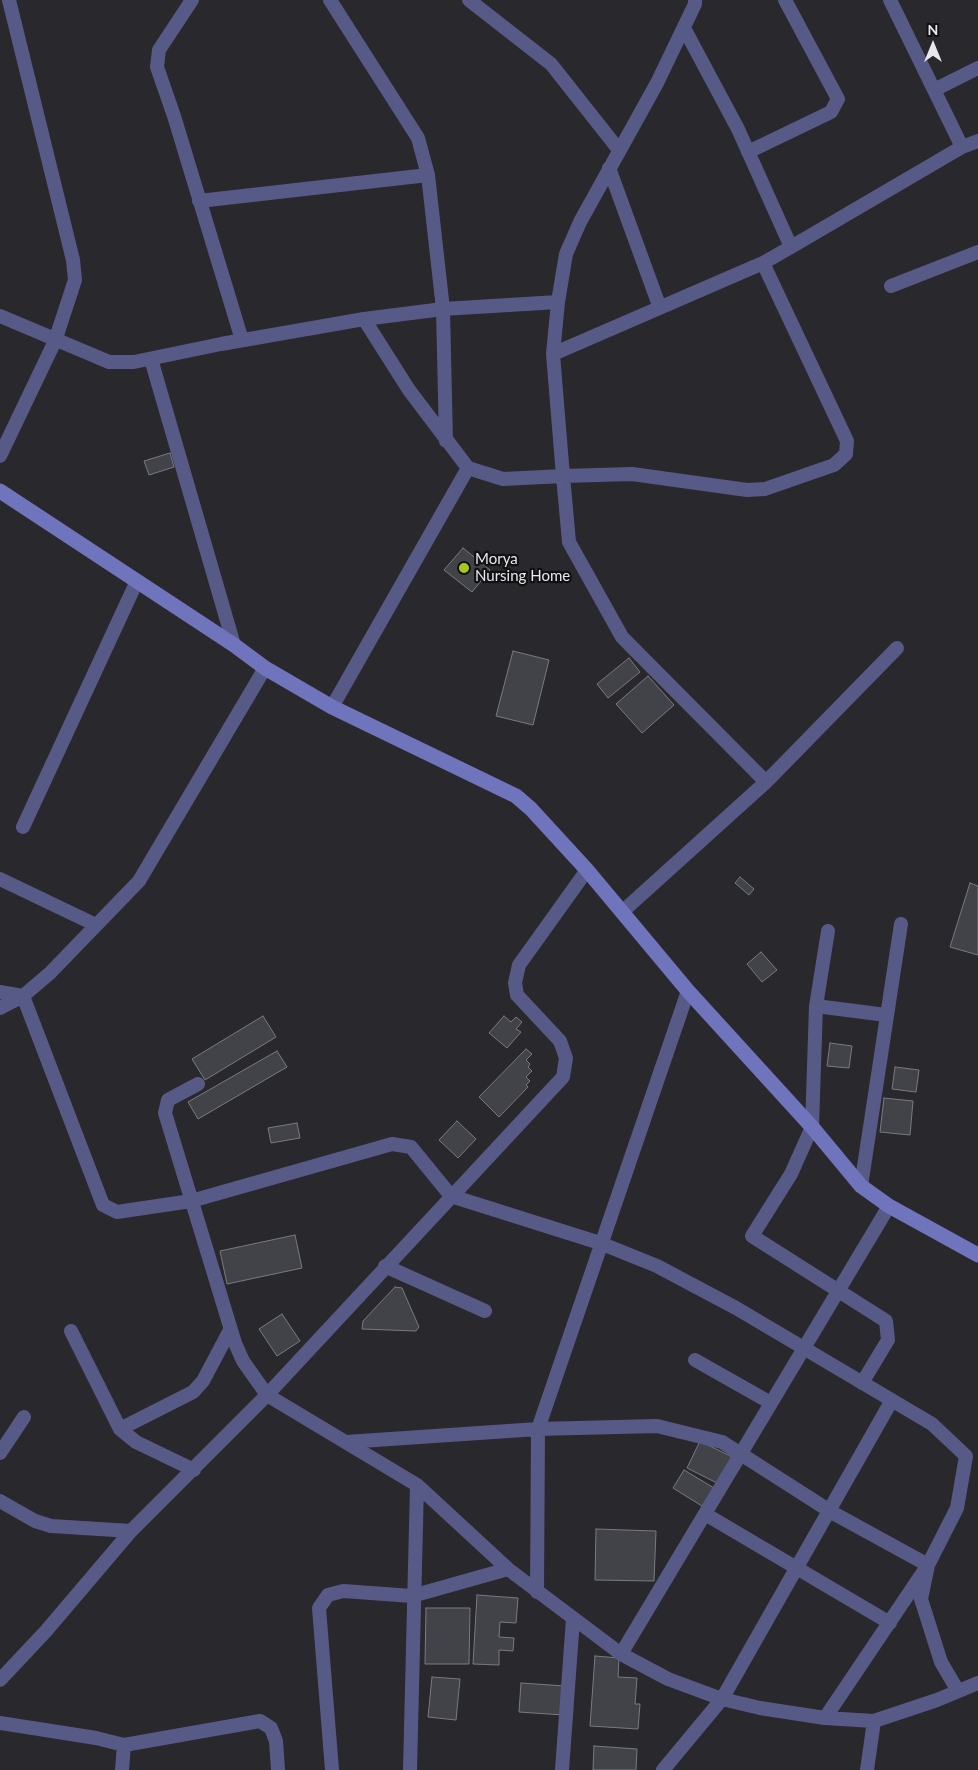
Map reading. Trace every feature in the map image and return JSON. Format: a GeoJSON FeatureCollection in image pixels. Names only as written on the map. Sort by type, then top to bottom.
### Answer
{"type":"FeatureCollection","features":[{"type":"Feature","properties":{"kind":"main road"},"geometry":{"type":"LineString","coordinates":[[0,491],[234,645],[265,668],[332,707],[516,796],[532,809],[587,870],[688,991],[812,1127],[861,1186],[889,1206],[977,1252]]}},
{"type":"Feature","properties":{"kind":"street"},"geometry":{"type":"LineString","coordinates":[[0,3],[3,0]]}},
{"type":"Feature","properties":{"kind":"street"},"geometry":{"type":"LineString","coordinates":[[0,456],[55,341],[75,280],[73,260],[9,0]]}},
{"type":"Feature","properties":{"kind":"street"},"geometry":{"type":"LineString","coordinates":[[192,0],[159,50],[157,67],[174,116],[242,340]]}},
{"type":"Feature","properties":{"kind":"street"},"geometry":{"type":"LineString","coordinates":[[330,0],[418,138],[428,175],[443,309],[446,440]]}},
{"type":"Feature","properties":{"kind":"street"},"geometry":{"type":"LineString","coordinates":[[469,0],[551,64],[619,150]]}},
{"type":"Feature","properties":{"kind":"street"},"geometry":{"type":"LineString","coordinates":[[695,0],[695,4],[657,83],[580,222],[566,254],[552,354],[563,476],[569,542],[622,637],[766,782]]}},
{"type":"Feature","properties":{"kind":"street"},"geometry":{"type":"LineString","coordinates":[[748,152],[831,112],[838,99],[786,0]]}},
{"type":"Feature","properties":{"kind":"street"},"geometry":{"type":"LineString","coordinates":[[890,0],[962,147]]}},
{"type":"Feature","properties":{"kind":"street"},"geometry":{"type":"LineString","coordinates":[[684,28],[748,152],[791,247]]}},
{"type":"Feature","properties":{"kind":"street"},"geometry":{"type":"LineString","coordinates":[[934,90],[978,68]]}},
{"type":"Feature","properties":{"kind":"street"},"geometry":{"type":"LineString","coordinates":[[552,354],[763,263],[962,147],[978,141]]}},
{"type":"Feature","properties":{"kind":"street"},"geometry":{"type":"LineString","coordinates":[[609,168],[660,308]]}},
{"type":"Feature","properties":{"kind":"street"},"geometry":{"type":"LineString","coordinates":[[199,201],[428,175]]}},
{"type":"Feature","properties":{"kind":"street"},"geometry":{"type":"LineString","coordinates":[[891,286],[978,252]]}},
{"type":"Feature","properties":{"kind":"street"},"geometry":{"type":"LineString","coordinates":[[364,319],[410,390],[468,468],[502,479],[632,474],[747,490],[765,490],[834,465],[846,454],[847,440],[763,263]]}},
{"type":"Feature","properties":{"kind":"street"},"geometry":{"type":"LineString","coordinates":[[0,316],[108,362],[134,362],[242,340],[364,319],[443,309],[558,302]]}},
{"type":"Feature","properties":{"kind":"street"},"geometry":{"type":"LineString","coordinates":[[150,359],[234,645]]}},
{"type":"Feature","properties":{"kind":"street"},"geometry":{"type":"LineString","coordinates":[[332,707],[468,468]]}},
{"type":"Feature","properties":{"kind":"street"},"geometry":{"type":"LineString","coordinates":[[23,827],[137,581]]}},
{"type":"Feature","properties":{"kind":"street"},"geometry":{"type":"LineString","coordinates":[[622,912],[766,782],[897,648]]}},
{"type":"Feature","properties":{"kind":"street"},"geometry":{"type":"LineString","coordinates":[[0,1008],[23,996],[50,973],[139,881],[265,668]]}},
{"type":"Feature","properties":{"kind":"street"},"geometry":{"type":"LineString","coordinates":[[0,1680],[46,1632],[131,1532],[267,1395],[385,1266],[563,1077],[566,1058],[560,1040],[517,994],[515,983],[519,965],[587,870]]}},
{"type":"Feature","properties":{"kind":"street"},"geometry":{"type":"LineString","coordinates":[[0,879],[96,925]]}},
{"type":"Feature","properties":{"kind":"street"},"geometry":{"type":"LineString","coordinates":[[861,1186],[901,924]]}},
{"type":"Feature","properties":{"kind":"street"},"geometry":{"type":"LineString","coordinates":[[828,931],[816,1006],[812,1127],[791,1174],[752,1236],[886,1321],[888,1340],[862,1382]]}},
{"type":"Feature","properties":{"kind":"street"},"geometry":{"type":"LineString","coordinates":[[537,1592],[538,1429],[600,1243],[688,991]]}},
{"type":"Feature","properties":{"kind":"street"},"geometry":{"type":"LineString","coordinates":[[0,992],[23,996]]}},
{"type":"Feature","properties":{"kind":"street"},"geometry":{"type":"LineString","coordinates":[[23,996],[103,1205],[117,1212],[191,1201],[392,1144],[411,1147],[451,1196],[600,1243],[657,1266],[736,1308],[932,1424],[966,1456],[957,1508],[928,1566],[825,1718]]}},
{"type":"Feature","properties":{"kind":"street"},"geometry":{"type":"LineString","coordinates":[[816,1006],[886,1015]]}},
{"type":"Feature","properties":{"kind":"street"},"geometry":{"type":"LineString","coordinates":[[198,1084],[168,1100],[165,1113],[230,1330],[243,1361],[267,1395],[417,1485],[508,1570],[621,1654],[668,1679],[722,1699],[760,1708],[825,1718],[874,1721],[978,1682]]}},
{"type":"Feature","properties":{"kind":"street"},"geometry":{"type":"LineString","coordinates":[[621,1654],[889,1206]]}},
{"type":"Feature","properties":{"kind":"street"},"geometry":{"type":"LineString","coordinates":[[385,1266],[485,1311]]}},
{"type":"Feature","properties":{"kind":"street"},"geometry":{"type":"LineString","coordinates":[[120,1429],[193,1392],[203,1381],[230,1330]]}},
{"type":"Feature","properties":{"kind":"street"},"geometry":{"type":"LineString","coordinates":[[71,1331],[120,1429],[136,1442],[194,1470]]}},
{"type":"Feature","properties":{"kind":"street"},"geometry":{"type":"LineString","coordinates":[[695,1360],[771,1403]]}},
{"type":"Feature","properties":{"kind":"street"},"geometry":{"type":"LineString","coordinates":[[664,1770],[722,1699],[892,1400]]}},
{"type":"Feature","properties":{"kind":"street"},"geometry":{"type":"LineString","coordinates":[[0,1453],[24,1417]]}},
{"type":"Feature","properties":{"kind":"street"},"geometry":{"type":"LineString","coordinates":[[346,1442],[538,1429],[657,1426],[722,1442],[829,1510],[928,1566]]}},
{"type":"Feature","properties":{"kind":"street"},"geometry":{"type":"LineString","coordinates":[[410,1770],[412,1596],[417,1485]]}},
{"type":"Feature","properties":{"kind":"street"},"geometry":{"type":"LineString","coordinates":[[0,1502],[35,1521],[51,1526],[131,1532]]}},
{"type":"Feature","properties":{"kind":"street"},"geometry":{"type":"LineString","coordinates":[[705,1514],[890,1623]]}},
{"type":"Feature","properties":{"kind":"street"},"geometry":{"type":"LineString","coordinates":[[928,1566],[921,1599],[941,1662],[958,1691]]}},
{"type":"Feature","properties":{"kind":"street"},"geometry":{"type":"LineString","coordinates":[[332,1770],[320,1608],[328,1595],[343,1591],[412,1596],[508,1570]]}},
{"type":"Feature","properties":{"kind":"street"},"geometry":{"type":"LineString","coordinates":[[562,1770],[573,1619]]}},
{"type":"Feature","properties":{"kind":"street"},"geometry":{"type":"LineString","coordinates":[[0,1723],[96,1738],[124,1745],[260,1720],[271,1728],[276,1741],[278,1770]]}},
{"type":"Feature","properties":{"kind":"street"},"geometry":{"type":"LineString","coordinates":[[867,1770],[874,1721]]}},
{"type":"Feature","properties":{"kind":"street"},"geometry":{"type":"LineString","coordinates":[[122,1770],[124,1745]]}},
{"type":"Feature","properties":{"kind":"building"},"geometry":{"type":"Polygon","coordinates":[[[170,453],[174,467],[149,475],[144,461],[170,453]]]}},
{"type":"Feature","properties":{"kind":"building"},"geometry":{"type":"Polygon","coordinates":[[[463,548],[490,570],[472,592],[444,570],[463,548]]]}},
{"type":"Feature","properties":{"kind":"building"},"geometry":{"type":"Polygon","coordinates":[[[513,651],[549,660],[533,725],[496,716],[513,651]]]}},
{"type":"Feature","properties":{"kind":"building"},"geometry":{"type":"Polygon","coordinates":[[[629,658],[640,672],[608,698],[597,684],[629,658]]]}},
{"type":"Feature","properties":{"kind":"building"},"geometry":{"type":"Polygon","coordinates":[[[648,676],[674,705],[642,733],[616,704],[648,676]]]}},
{"type":"Feature","properties":{"kind":"building"},"geometry":{"type":"Polygon","coordinates":[[[740,877],[754,889],[749,895],[735,883],[740,877]]]}},
{"type":"Feature","properties":{"kind":"building"},"geometry":{"type":"Polygon","coordinates":[[[970,883],[978,886],[978,955],[950,947],[970,883]]]}},
{"type":"Feature","properties":{"kind":"building"},"geometry":{"type":"Polygon","coordinates":[[[761,952],[777,970],[762,982],[747,964],[761,952]]]}},
{"type":"Feature","properties":{"kind":"building"},"geometry":{"type":"Polygon","coordinates":[[[263,1016],[276,1037],[205,1080],[192,1059],[263,1016]]]}},
{"type":"Feature","properties":{"kind":"building"},"geometry":{"type":"Polygon","coordinates":[[[504,1016],[511,1022],[516,1017],[522,1022],[516,1029],[521,1032],[507,1048],[489,1033],[504,1016]]]}},
{"type":"Feature","properties":{"kind":"building"},"geometry":{"type":"Polygon","coordinates":[[[830,1043],[852,1046],[849,1068],[827,1066],[830,1043]]]}},
{"type":"Feature","properties":{"kind":"building"},"geometry":{"type":"Polygon","coordinates":[[[526,1049],[532,1054],[526,1060],[530,1064],[528,1067],[532,1071],[526,1077],[530,1081],[526,1085],[528,1087],[499,1117],[479,1097],[526,1049]]]}},
{"type":"Feature","properties":{"kind":"building"},"geometry":{"type":"Polygon","coordinates":[[[277,1051],[287,1067],[198,1119],[188,1102],[277,1051]]]}},
{"type":"Feature","properties":{"kind":"building"},"geometry":{"type":"Polygon","coordinates":[[[895,1067],[919,1070],[916,1092],[892,1089],[895,1067]]]}},
{"type":"Feature","properties":{"kind":"building"},"geometry":{"type":"Polygon","coordinates":[[[884,1098],[913,1101],[910,1135],[880,1132],[884,1098]]]}},
{"type":"Feature","properties":{"kind":"building"},"geometry":{"type":"Polygon","coordinates":[[[457,1121],[476,1139],[458,1158],[439,1140],[457,1121]]]}},
{"type":"Feature","properties":{"kind":"building"},"geometry":{"type":"Polygon","coordinates":[[[297,1123],[300,1138],[271,1143],[268,1128],[297,1123]]]}},
{"type":"Feature","properties":{"kind":"building"},"geometry":{"type":"Polygon","coordinates":[[[295,1235],[302,1268],[227,1284],[220,1251],[295,1235]]]}},
{"type":"Feature","properties":{"kind":"building"},"geometry":{"type":"Polygon","coordinates":[[[395,1287],[402,1288],[419,1327],[416,1331],[362,1329],[363,1321],[395,1287]]]}},
{"type":"Feature","properties":{"kind":"building"},"geometry":{"type":"Polygon","coordinates":[[[282,1314],[300,1341],[277,1356],[259,1329],[282,1314]]]}},
{"type":"Feature","properties":{"kind":"building"},"geometry":{"type":"Polygon","coordinates":[[[700,1441],[732,1457],[719,1484],[687,1468],[700,1441]]]}},
{"type":"Feature","properties":{"kind":"building"},"geometry":{"type":"Polygon","coordinates":[[[684,1470],[714,1488],[702,1506],[673,1488],[684,1470]]]}},
{"type":"Feature","properties":{"kind":"building"},"geometry":{"type":"Polygon","coordinates":[[[596,1529],[656,1531],[654,1581],[595,1580],[596,1529]]]}},
{"type":"Feature","properties":{"kind":"building"},"geometry":{"type":"Polygon","coordinates":[[[477,1595],[518,1598],[516,1623],[500,1622],[499,1637],[514,1638],[513,1651],[499,1650],[499,1665],[473,1664],[477,1595]]]}},
{"type":"Feature","properties":{"kind":"building"},"geometry":{"type":"Polygon","coordinates":[[[426,1608],[470,1608],[469,1664],[425,1664],[426,1608]]]}},
{"type":"Feature","properties":{"kind":"building"},"geometry":{"type":"Polygon","coordinates":[[[595,1656],[619,1658],[618,1677],[637,1678],[635,1704],[640,1704],[638,1729],[590,1726],[595,1656]]]}},
{"type":"Feature","properties":{"kind":"building"},"geometry":{"type":"Polygon","coordinates":[[[432,1677],[460,1679],[456,1720],[428,1717],[432,1677]]]}},
{"type":"Feature","properties":{"kind":"building"},"geometry":{"type":"Polygon","coordinates":[[[521,1683],[565,1686],[563,1715],[519,1712],[521,1683]]]}},
{"type":"Feature","properties":{"kind":"building"},"geometry":{"type":"Polygon","coordinates":[[[594,1746],[637,1749],[636,1770],[593,1770],[594,1746]]]}},
{"type":"Feature","properties":{"kind":"place","name":"Morya Nursing Home"},"geometry":{"type":"Point","coordinates":[464,568]}}]}
